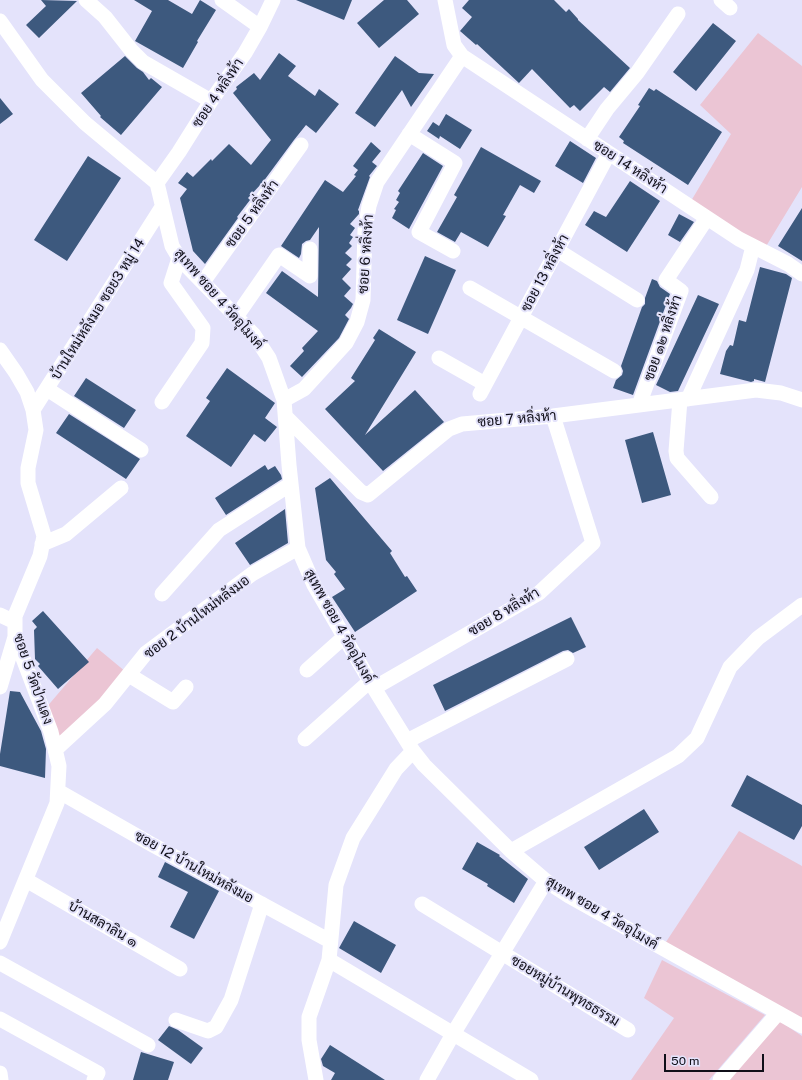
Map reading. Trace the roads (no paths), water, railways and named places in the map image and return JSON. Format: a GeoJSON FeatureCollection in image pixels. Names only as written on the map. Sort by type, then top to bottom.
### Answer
{"type":"FeatureCollection","features":[{"type":"Feature","properties":{"kind":"street"},"geometry":{"type":"LineString","coordinates":[[86,0],[106,17],[131,50],[143,62],[211,102]]}},
{"type":"Feature","properties":{"kind":"street"},"geometry":{"type":"LineString","coordinates":[[222,0],[260,27]]}},
{"type":"Feature","properties":{"kind":"street","name":"ซอย 4 หลิ่งห้า"},"geometry":{"type":"LineString","coordinates":[[157,183],[245,53],[273,0]]}},
{"type":"Feature","properties":{"kind":"street"},"geometry":{"type":"LineString","coordinates":[[445,0],[454,45],[462,56]]}},
{"type":"Feature","properties":{"kind":"street"},"geometry":{"type":"LineString","coordinates":[[588,139],[607,109],[637,73],[678,14]]}},
{"type":"Feature","properties":{"kind":"street"},"geometry":{"type":"LineString","coordinates":[[0,21],[42,80],[85,123],[157,183]]}},
{"type":"Feature","properties":{"kind":"street","name":"ซอย 6 หลิ่งห้า"},"geometry":{"type":"LineString","coordinates":[[284,400],[304,389],[346,343],[357,322],[363,300],[365,230],[369,206],[377,182],[462,56]]}},
{"type":"Feature","properties":{"kind":"street","name":"ซอย 14 หลิ่งห้า"},"geometry":{"type":"LineString","coordinates":[[462,56],[707,218],[753,246],[788,264],[802,274]]}},
{"type":"Feature","properties":{"kind":"street"},"geometry":{"type":"LineString","coordinates":[[409,134],[455,163],[419,232],[452,250]]}},
{"type":"Feature","properties":{"kind":"street","name":"ซอย 5 หลิ่งห้า"},"geometry":{"type":"LineString","coordinates":[[203,282],[301,145]]}},
{"type":"Feature","properties":{"kind":"street","name":"ซอย 13 หลิ่งห้า"},"geometry":{"type":"LineString","coordinates":[[439,358],[483,389],[609,153]]}},
{"type":"Feature","properties":{"kind":"street","name":"สุเทพ ซอย 4 วัดอุโมงค์"},"geometry":{"type":"LineString","coordinates":[[157,183],[172,246],[180,258],[254,335],[269,358],[284,400],[298,548],[314,586],[372,684],[424,766],[511,851],[546,881],[569,896],[802,1026]]}},
{"type":"Feature","properties":{"kind":"street","name":"บ้านใหม่หลังมอ ซอย3 หมู่ 14"},"geometry":{"type":"LineString","coordinates":[[33,410],[162,207]]}},
{"type":"Feature","properties":{"kind":"street","name":"ซอย ๑๒ หลิ่งห้า"},"geometry":{"type":"LineString","coordinates":[[639,405],[681,291],[666,280],[707,218]]}},
{"type":"Feature","properties":{"kind":"street"},"geometry":{"type":"LineString","coordinates":[[711,497],[677,458],[676,451],[684,399],[747,270],[753,246]]}},
{"type":"Feature","properties":{"kind":"street"},"geometry":{"type":"LineString","coordinates":[[236,317],[279,255],[310,276],[310,249]]}},
{"type":"Feature","properties":{"kind":"street"},"geometry":{"type":"LineString","coordinates":[[557,250],[637,300]]}},
{"type":"Feature","properties":{"kind":"street"},"geometry":{"type":"LineString","coordinates":[[162,402],[202,343],[203,328],[171,283],[180,258]]}},
{"type":"Feature","properties":{"kind":"street"},"geometry":{"type":"LineString","coordinates":[[470,288],[614,371]]}},
{"type":"Feature","properties":{"kind":"street","name":"ซอย 5 วัดป่าแดง"},"geometry":{"type":"LineString","coordinates":[[0,350],[27,392],[33,410],[36,430],[28,468],[28,483],[44,536],[40,556],[15,616],[15,637],[51,732],[59,766],[57,803],[0,942]]}},
{"type":"Feature","properties":{"kind":"street"},"geometry":{"type":"LineString","coordinates":[[47,389],[141,450]]}},
{"type":"Feature","properties":{"kind":"street","name":"ซอย 7 หลิ่งห้า"},"geometry":{"type":"LineString","coordinates":[[286,416],[361,492],[368,495],[449,429],[462,424],[553,416],[756,390],[781,393],[802,400]]}},
{"type":"Feature","properties":{"kind":"street","name":"ซอย 8 หลิ่งห้า"},"geometry":{"type":"LineString","coordinates":[[372,684],[539,593],[593,542],[553,416]]}},
{"type":"Feature","properties":{"kind":"street"},"geometry":{"type":"LineString","coordinates":[[162,594],[219,530],[291,484]]}},
{"type":"Feature","properties":{"kind":"street"},"geometry":{"type":"LineString","coordinates":[[42,544],[66,534],[121,488]]}},
{"type":"Feature","properties":{"kind":"street","name":"ซอย 2 บ้านใหม่หลังมอ"},"geometry":{"type":"LineString","coordinates":[[55,750],[106,704],[146,653],[252,574],[298,548]]}},
{"type":"Feature","properties":{"kind":"street"},"geometry":{"type":"LineString","coordinates":[[511,851],[678,756],[697,738],[730,667],[758,638],[802,605]]}},
{"type":"Feature","properties":{"kind":"street"},"geometry":{"type":"LineString","coordinates":[[0,615],[15,622]]}},
{"type":"Feature","properties":{"kind":"street"},"geometry":{"type":"LineString","coordinates":[[307,670],[344,636]]}},
{"type":"Feature","properties":{"kind":"street"},"geometry":{"type":"LineString","coordinates":[[0,687],[15,637]]}},
{"type":"Feature","properties":{"kind":"street"},"geometry":{"type":"LineString","coordinates":[[316,1080],[309,1040],[309,1017],[329,960],[336,885],[353,838],[410,746],[567,659]]}},
{"type":"Feature","properties":{"kind":"street"},"geometry":{"type":"LineString","coordinates":[[129,675],[173,702],[186,687]]}},
{"type":"Feature","properties":{"kind":"street"},"geometry":{"type":"LineString","coordinates":[[306,739],[372,684]]}},
{"type":"Feature","properties":{"kind":"street","name":"ซอย 12 บ้านใหม่หลังมอ"},"geometry":{"type":"LineString","coordinates":[[58,791],[330,941]]}},
{"type":"Feature","properties":{"kind":"street","name":"บ้านสลาลิน ๑"},"geometry":{"type":"LineString","coordinates":[[26,880],[180,969]]}},
{"type":"Feature","properties":{"kind":"street","name":"ซอยหมู่บ้านพุทธธรรม"},"geometry":{"type":"LineString","coordinates":[[427,1080],[453,1034],[546,881]]}},
{"type":"Feature","properties":{"kind":"street"},"geometry":{"type":"LineString","coordinates":[[176,1020],[208,1031],[216,1027],[231,1000],[262,904]]}},
{"type":"Feature","properties":{"kind":"street","name":"ซอยหมู่บ้านพุทธธรรม"},"geometry":{"type":"LineString","coordinates":[[422,904],[628,1030]]}},
{"type":"Feature","properties":{"kind":"street"},"geometry":{"type":"LineString","coordinates":[[329,960],[531,1080]]}},
{"type":"Feature","properties":{"kind":"street"},"geometry":{"type":"LineString","coordinates":[[0,963],[148,1045]]}},
{"type":"Feature","properties":{"kind":"street"},"geometry":{"type":"LineString","coordinates":[[720,1080],[778,1013]]}},
{"type":"Feature","properties":{"kind":"street"},"geometry":{"type":"LineString","coordinates":[[0,1020],[98,1073],[94,1080]]}},
{"type":"Feature","properties":{"kind":"street"},"geometry":{"type":"LineString","coordinates":[[0,1073],[1,1080]]}}]}
